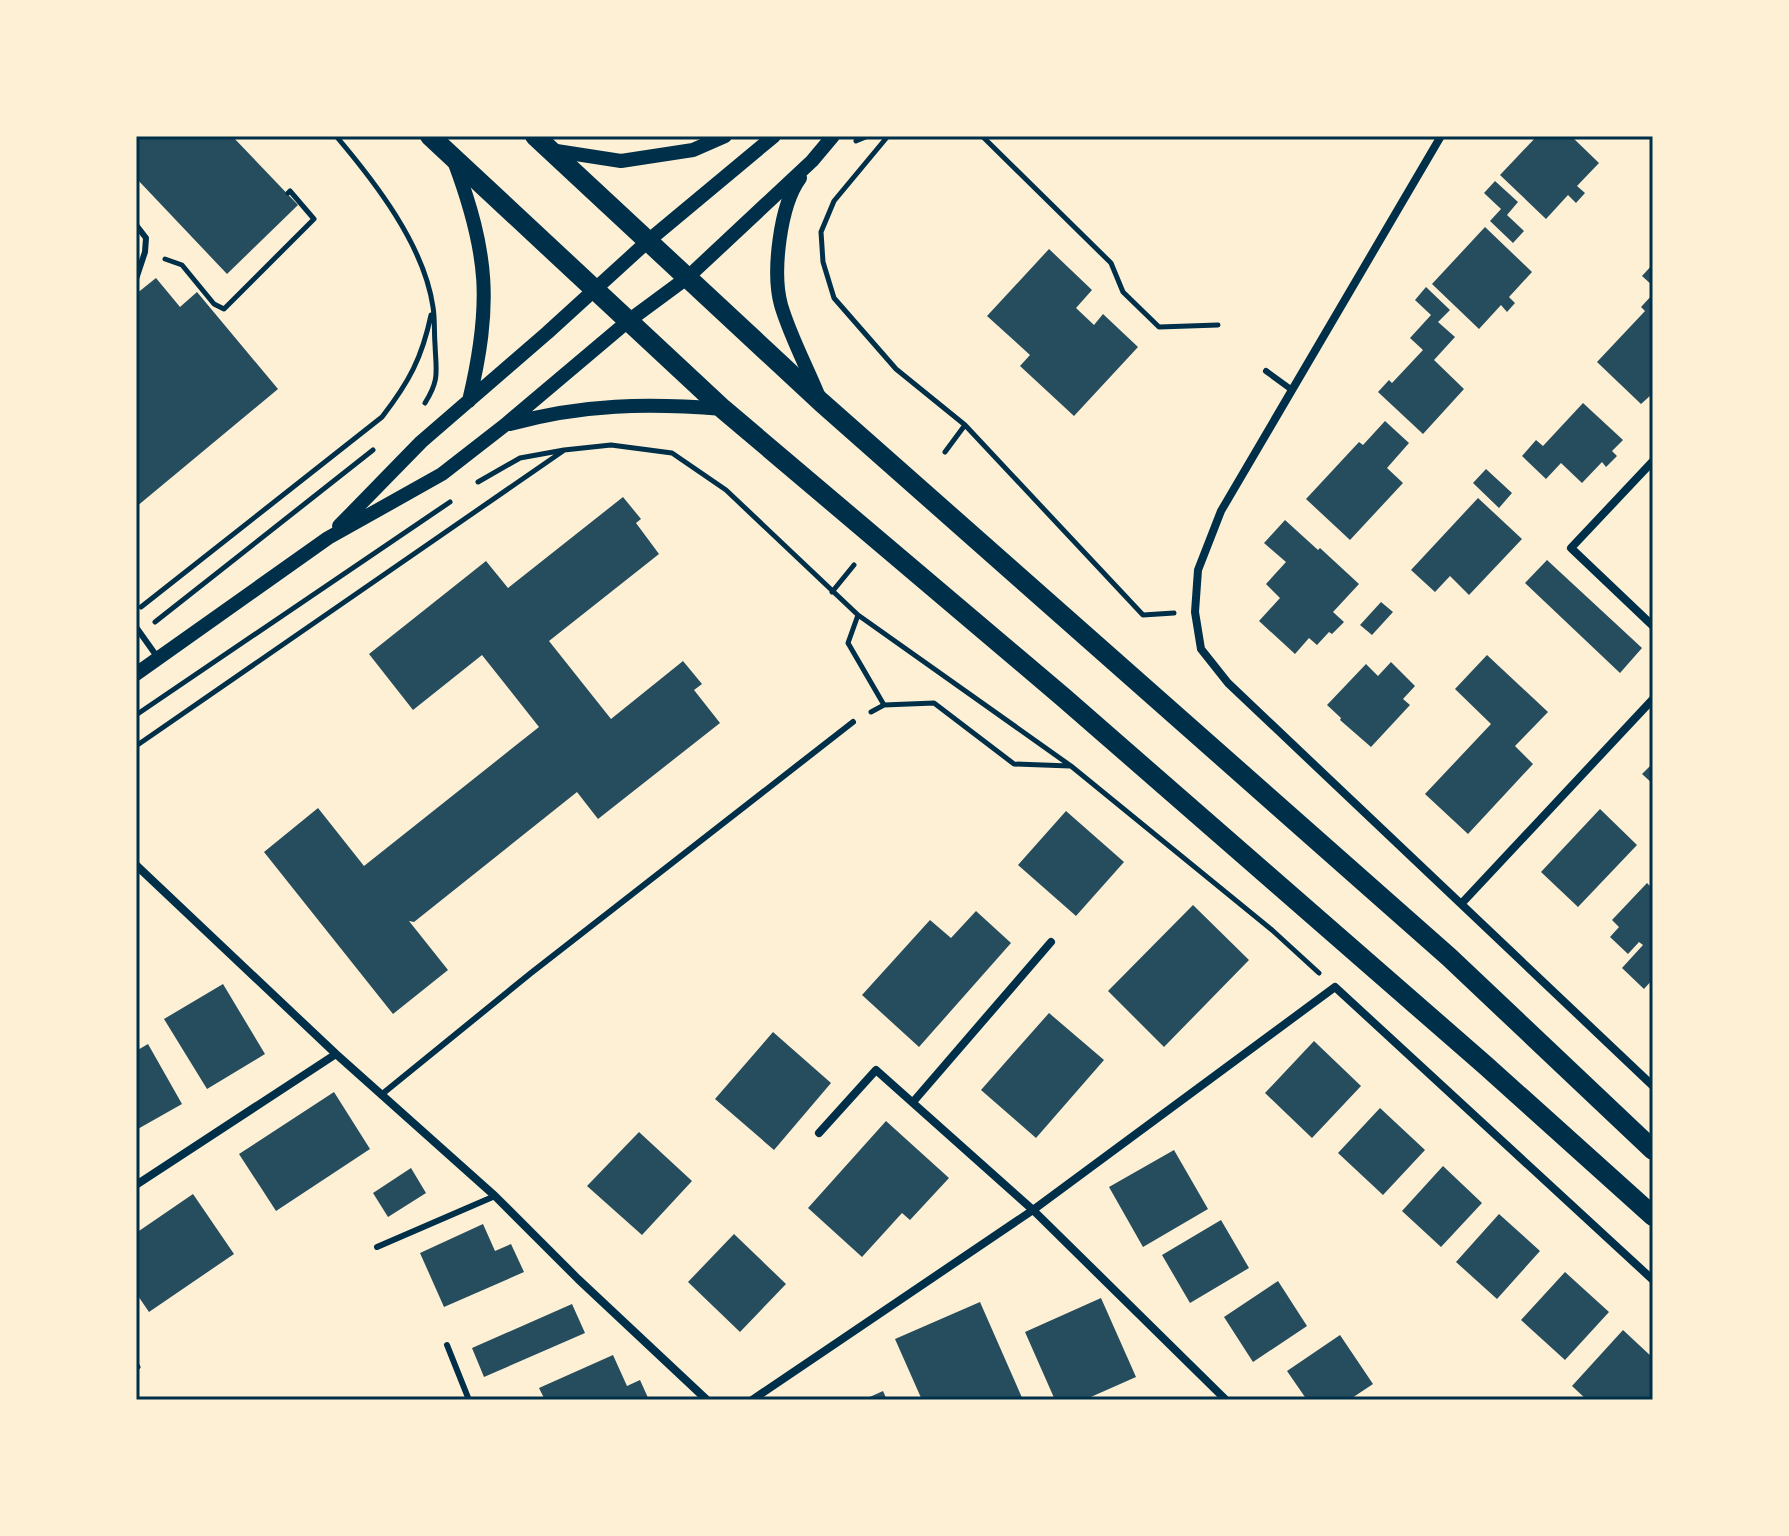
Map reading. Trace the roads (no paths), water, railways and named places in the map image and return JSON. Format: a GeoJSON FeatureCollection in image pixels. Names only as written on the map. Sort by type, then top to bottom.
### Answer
{"type":"FeatureCollection","features":[{"type":"Feature","properties":{"kind":"main road"},"geometry":{"type":"LineString","coordinates":[[430,136],[723,409],[1075,708],[1485,1065],[1653,1216]]}},
{"type":"Feature","properties":{"kind":"main road"},"geometry":{"type":"LineString","coordinates":[[542,143],[821,402],[1449,957],[1653,1150]]}},
{"type":"Feature","properties":{"kind":"street"},"geometry":{"type":"LineString","coordinates":[[542,143],[621,161],[693,150],[725,136]]}},
{"type":"Feature","properties":{"kind":"street"},"geometry":{"type":"LineString","coordinates":[[328,538],[421,442],[648,241],[774,136]]}},
{"type":"Feature","properties":{"kind":"street"},"geometry":{"type":"LineString","coordinates":[[821,402],[780,303],[778,261],[792,188],[833,136]]}},
{"type":"Feature","properties":{"kind":"street"},"geometry":{"type":"LineString","coordinates":[[1441,136],[1221,511],[1198,570],[1195,612],[1201,649],[1228,683],[1653,1086]]}},
{"type":"Feature","properties":{"kind":"street"},"geometry":{"type":"LineString","coordinates":[[453,157],[472,207],[484,259],[486,307],[469,401]]}},
{"type":"Feature","properties":{"kind":"street"},"geometry":{"type":"LineString","coordinates":[[136,674],[328,538],[442,474],[627,322],[688,277],[812,161]]}},
{"type":"Feature","properties":{"kind":"street"},"geometry":{"type":"LineString","coordinates":[[505,425],[603,406],[661,404],[723,409]]}},
{"type":"Feature","properties":{"kind":"street"},"geometry":{"type":"LineString","coordinates":[[1653,461],[1571,548],[1653,626]]}},
{"type":"Feature","properties":{"kind":"street"},"geometry":{"type":"LineString","coordinates":[[1462,903],[1653,699]]}},
{"type":"Feature","properties":{"kind":"street"},"geometry":{"type":"LineString","coordinates":[[136,865],[336,1054],[495,1196],[707,1400]]}},
{"type":"Feature","properties":{"kind":"street"},"geometry":{"type":"LineString","coordinates":[[913,1102],[1051,942]]}},
{"type":"Feature","properties":{"kind":"street"},"geometry":{"type":"LineString","coordinates":[[752,1400],[1033,1210],[1335,987],[1653,1280]]}},
{"type":"Feature","properties":{"kind":"street"},"geometry":{"type":"LineString","coordinates":[[136,1185],[336,1054]]}},
{"type":"Feature","properties":{"kind":"street"},"geometry":{"type":"LineString","coordinates":[[819,1133],[876,1070],[1033,1210],[1226,1400]]}},
{"type":"Feature","properties":{"kind":"lane"},"geometry":{"type":"LineString","coordinates":[[136,225],[146,238],[136,279]]}},
{"type":"Feature","properties":{"kind":"lane"},"geometry":{"type":"LineString","coordinates":[[1266,371],[1292,390]]}},
{"type":"Feature","properties":{"kind":"lane"},"geometry":{"type":"LineString","coordinates":[[138,630],[158,658]]}},
{"type":"Feature","properties":{"kind":"lane"},"geometry":{"type":"LineString","coordinates":[[381,1095],[531,973],[853,722]]}},
{"type":"Feature","properties":{"kind":"lane"},"geometry":{"type":"LineString","coordinates":[[377,1247],[495,1196]]}},
{"type":"Feature","properties":{"kind":"lane"},"geometry":{"type":"LineString","coordinates":[[447,1345],[469,1400]]}}]}
